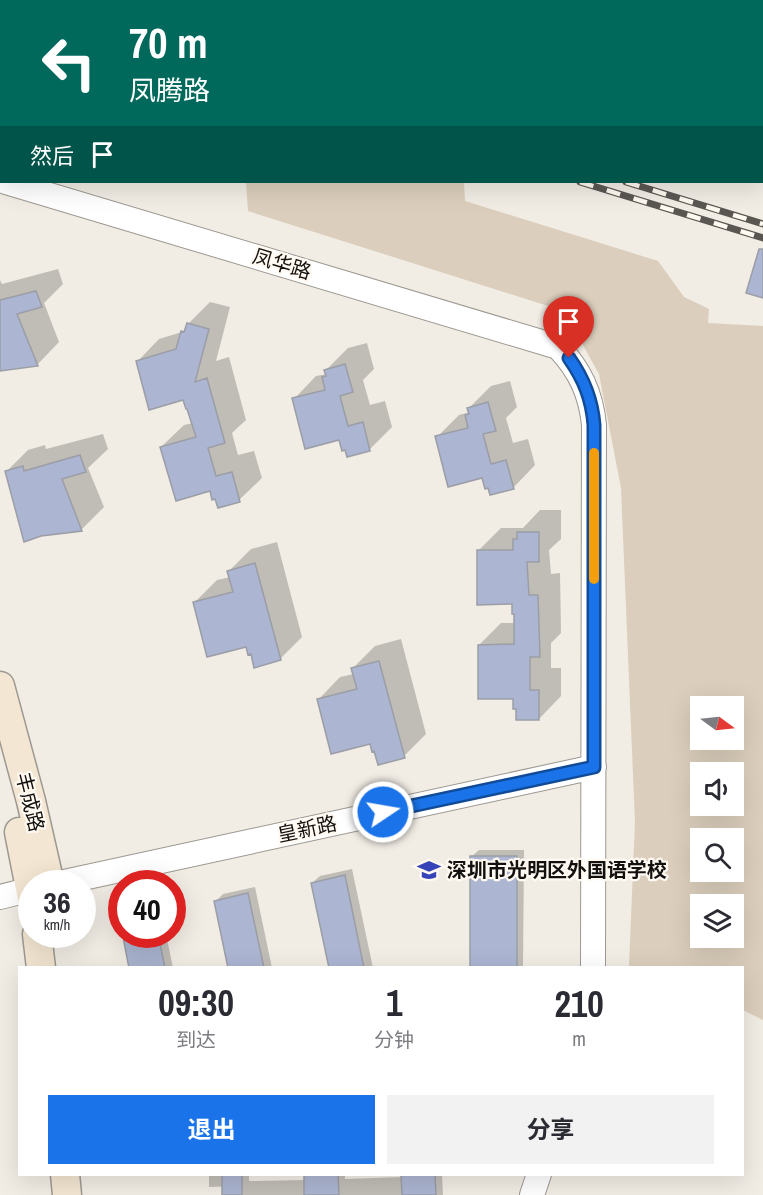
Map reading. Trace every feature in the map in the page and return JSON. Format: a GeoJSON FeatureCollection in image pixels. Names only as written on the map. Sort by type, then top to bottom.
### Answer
{"type":"FeatureCollection","features":[{"type":"Feature","properties":{"kind":"main road","name":"丰成路"},"geometry":{"type":"LineString","coordinates":[[0,686],[31,801],[38,870]]}},
{"type":"Feature","properties":{"kind":"main road","name":"丰成路"},"geometry":{"type":"LineString","coordinates":[[0,758],[20,837],[33,870]]}},
{"type":"Feature","properties":{"kind":"main road"},"geometry":{"type":"LineString","coordinates":[[39,948],[41,966]]}},
{"type":"Feature","properties":{"kind":"main road"},"geometry":{"type":"LineString","coordinates":[[58,948],[60,966]]}},
{"type":"Feature","properties":{"kind":"main road"},"geometry":{"type":"LineString","coordinates":[[65,1176],[67,1195]]}},
{"type":"Feature","properties":{"kind":"main road"},"geometry":{"type":"LineString","coordinates":[[82,1176],[84,1195]]}},
{"type":"Feature","properties":{"kind":"street","name":"凤华路"},"geometry":{"type":"LineString","coordinates":[[9,183],[558,347],[569,358],[585,384],[590,398],[594,425],[594,767]]}},
{"type":"Feature","properties":{"kind":"street","name":"皇新路"},"geometry":{"type":"LineString","coordinates":[[96,877],[594,767]]}},
{"type":"Feature","properties":{"kind":"street"},"geometry":{"type":"LineString","coordinates":[[592,966],[594,767]]}},
{"type":"Feature","properties":{"kind":"street","name":"皇新路"},"geometry":{"type":"LineString","coordinates":[[0,897],[18,893]]}},
{"type":"Feature","properties":{"kind":"street"},"geometry":{"type":"LineString","coordinates":[[532,1195],[537,1176]]}},
{"type":"Feature","properties":{"kind":"shaded area"},"geometry":{"type":"Polygon","coordinates":[[[246,183],[464,183],[465,201],[658,261],[684,297],[709,309],[708,323],[763,326],[763,1020],[744,1010],[744,966],[629,966],[635,822],[621,488],[599,374],[564,311],[248,211],[246,183]]]}},
{"type":"Feature","properties":{"kind":"building"},"geometry":{"type":"Polygon","coordinates":[[[759,249],[763,249],[763,298],[746,293],[759,249]]]}},
{"type":"Feature","properties":{"kind":"building"},"geometry":{"type":"Polygon","coordinates":[[[36,291],[42,307],[17,314],[38,366],[0,371],[0,300],[36,291]]]}},
{"type":"Feature","properties":{"kind":"building"},"geometry":{"type":"Polygon","coordinates":[[[187,323],[209,329],[195,382],[207,378],[225,443],[208,448],[216,476],[232,472],[240,502],[218,508],[215,499],[212,500],[210,491],[176,501],[160,447],[196,437],[183,400],[149,410],[136,361],[176,349],[181,331],[184,332],[187,323]]]}},
{"type":"Feature","properties":{"kind":"building"},"geometry":{"type":"Polygon","coordinates":[[[345,364],[353,392],[340,396],[348,426],[363,422],[370,451],[347,457],[345,450],[342,451],[339,440],[305,449],[292,398],[325,390],[322,377],[326,376],[324,370],[345,364]]]}},
{"type":"Feature","properties":{"kind":"building"},"geometry":{"type":"Polygon","coordinates":[[[488,402],[496,431],[483,434],[491,464],[506,460],[514,489],[490,495],[488,488],[485,489],[482,478],[448,487],[435,436],[468,428],[465,415],[469,414],[467,408],[488,402]]]}},
{"type":"Feature","properties":{"kind":"building"},"geometry":{"type":"Polygon","coordinates":[[[80,455],[86,472],[62,479],[82,531],[41,536],[24,542],[5,471],[23,466],[24,471],[80,455]]]}},
{"type":"Feature","properties":{"kind":"building"},"geometry":{"type":"Polygon","coordinates":[[[517,532],[539,532],[539,562],[527,562],[529,595],[538,595],[540,657],[530,657],[530,690],[539,690],[539,720],[516,720],[513,699],[478,699],[478,645],[514,644],[514,614],[512,614],[512,604],[477,605],[477,550],[513,550],[513,539],[517,539],[517,532]]]}},
{"type":"Feature","properties":{"kind":"building"},"geometry":{"type":"Polygon","coordinates":[[[255,563],[281,660],[254,668],[251,654],[248,655],[246,647],[207,657],[193,602],[233,592],[227,571],[255,563]]]}},
{"type":"Feature","properties":{"kind":"building"},"geometry":{"type":"Polygon","coordinates":[[[379,661],[405,758],[378,765],[370,744],[331,754],[317,699],[357,689],[351,668],[379,661]]]}},
{"type":"Feature","properties":{"kind":"building"},"geometry":{"type":"Polygon","coordinates":[[[470,856],[517,856],[517,966],[470,966],[470,856]]]}},
{"type":"Feature","properties":{"kind":"building"},"geometry":{"type":"Polygon","coordinates":[[[345,875],[364,966],[329,966],[311,883],[345,875]]]}},
{"type":"Feature","properties":{"kind":"building"},"geometry":{"type":"Polygon","coordinates":[[[248,893],[264,966],[228,966],[214,901],[248,893]]]}},
{"type":"Feature","properties":{"kind":"building"},"geometry":{"type":"Polygon","coordinates":[[[125,948],[161,948],[165,966],[129,966],[125,948]]]}},
{"type":"Feature","properties":{"kind":"building"},"geometry":{"type":"Polygon","coordinates":[[[222,1176],[242,1176],[242,1195],[222,1195],[222,1176]]]}},
{"type":"Feature","properties":{"kind":"building"},"geometry":{"type":"Polygon","coordinates":[[[304,1176],[338,1176],[339,1195],[304,1195],[304,1176]]]}},
{"type":"Feature","properties":{"kind":"building"},"geometry":{"type":"Polygon","coordinates":[[[401,1176],[435,1176],[436,1195],[402,1195],[401,1176]]]}},
{"type":"Feature","properties":{"kind":"railway"},"geometry":{"type":"LineString","coordinates":[[583,183],[763,238]]}},
{"type":"Feature","properties":{"kind":"railway"},"geometry":{"type":"LineString","coordinates":[[629,183],[763,224]]}},
{"type":"Feature","properties":{"kind":"slow traffic"},"geometry":{"type":"LineString","coordinates":[[594,453],[594,579]]}},
{"type":"Feature","properties":{"kind":"place","name":"深圳市光明区外国语学校"},"geometry":{"type":"Point","coordinates":[429,870]}},
{"type":"Feature","properties":{"kind":"route"},"geometry":{"type":"LineString","coordinates":[[383,812],[594,767],[594,425],[593,411],[585,384],[569,358]]}}]}
